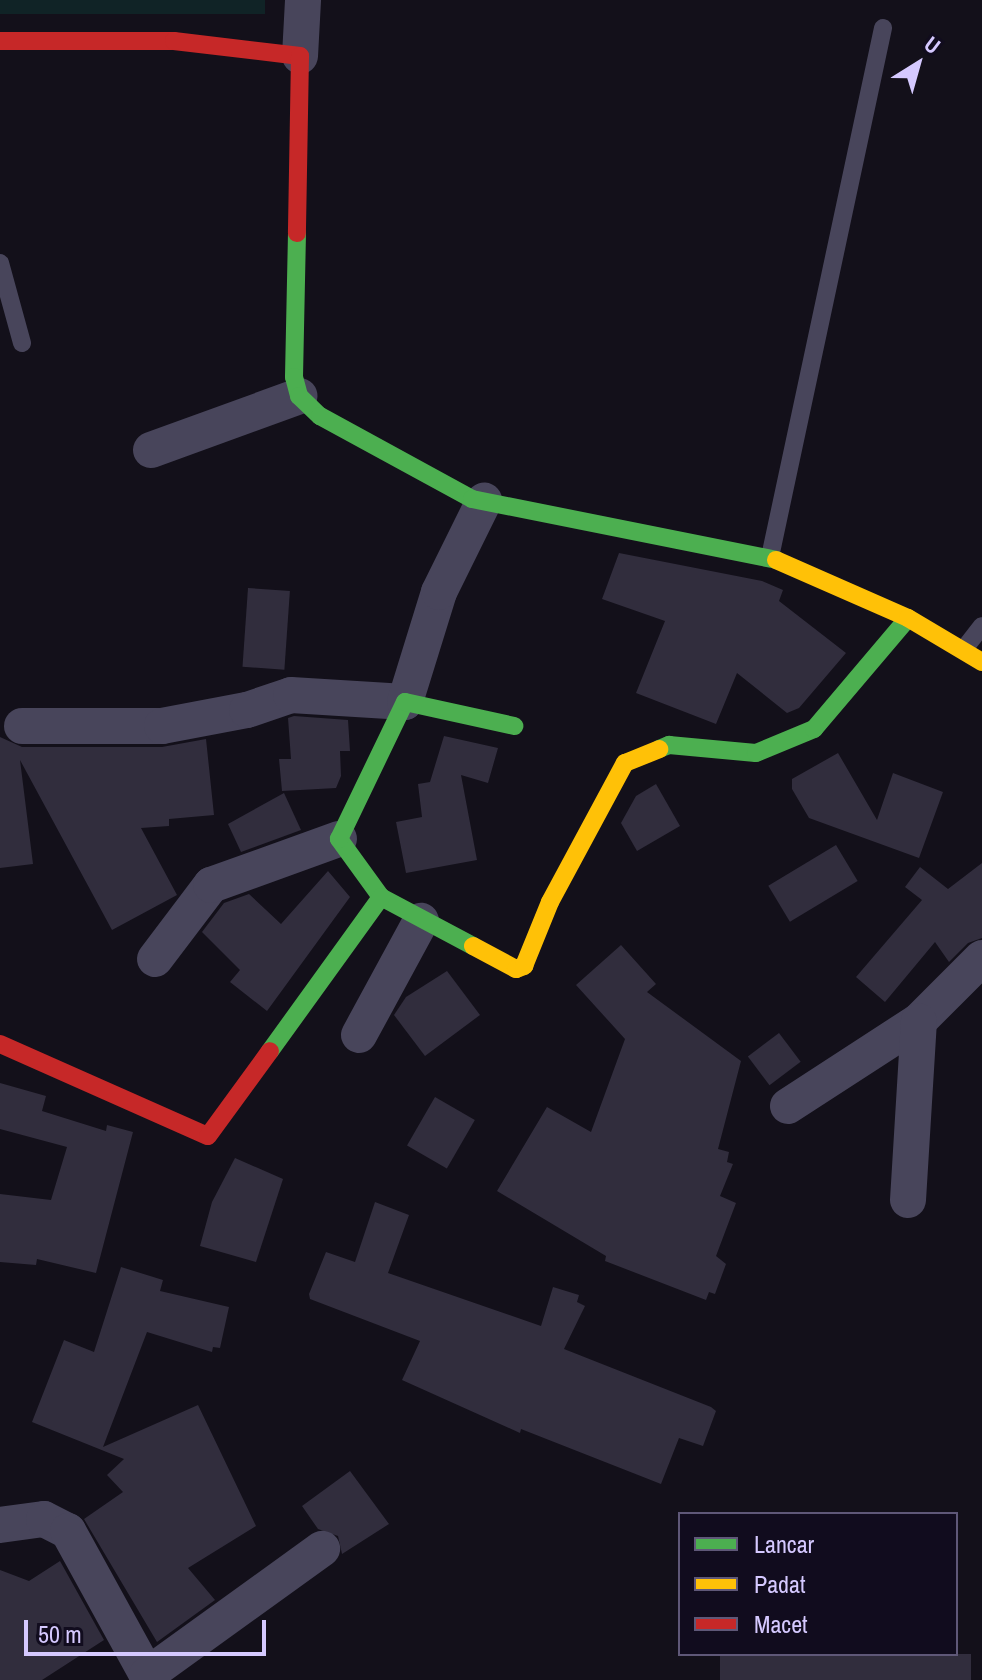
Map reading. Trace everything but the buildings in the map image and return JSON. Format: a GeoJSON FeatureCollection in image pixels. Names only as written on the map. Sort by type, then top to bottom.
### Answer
{"type":"FeatureCollection","features":[{"type":"Feature","properties":{"kind":"street"},"geometry":{"type":"LineString","coordinates":[[303,0],[294,377],[299,396],[343,431],[484,501],[770,557],[908,618],[982,662]]}},
{"type":"Feature","properties":{"kind":"street"},"geometry":{"type":"LineString","coordinates":[[0,41],[174,41],[300,56]]}},
{"type":"Feature","properties":{"kind":"street"},"geometry":{"type":"LineString","coordinates":[[151,450],[299,396]]}},
{"type":"Feature","properties":{"kind":"street"},"geometry":{"type":"LineString","coordinates":[[155,959],[211,885],[339,839],[405,702],[439,592],[484,501]]}},
{"type":"Feature","properties":{"kind":"street"},"geometry":{"type":"LineString","coordinates":[[339,839],[381,897],[498,961],[524,966],[550,902],[625,763],[669,745],[756,753],[814,729],[908,618]]}},
{"type":"Feature","properties":{"kind":"street"},"geometry":{"type":"LineString","coordinates":[[22,726],[162,726],[247,710],[291,695],[405,702],[514,726]]}},
{"type":"Feature","properties":{"kind":"street"},"geometry":{"type":"LineString","coordinates":[[0,1044],[208,1136],[381,897]]}},
{"type":"Feature","properties":{"kind":"street"},"geometry":{"type":"LineString","coordinates":[[359,1035],[421,921]]}},
{"type":"Feature","properties":{"kind":"street"},"geometry":{"type":"LineString","coordinates":[[788,1106],[919,1021],[982,958]]}},
{"type":"Feature","properties":{"kind":"street"},"geometry":{"type":"LineString","coordinates":[[908,1200],[919,1021]]}},
{"type":"Feature","properties":{"kind":"street"},"geometry":{"type":"LineString","coordinates":[[0,1525],[44,1519],[68,1531],[149,1678],[322,1549]]}},
{"type":"Feature","properties":{"kind":"lane"},"geometry":{"type":"LineString","coordinates":[[770,557],[883,28]]}},
{"type":"Feature","properties":{"kind":"lane"},"geometry":{"type":"LineString","coordinates":[[0,263],[22,343]]}},
{"type":"Feature","properties":{"kind":"lane"},"geometry":{"type":"LineString","coordinates":[[964,649],[982,626]]}},
{"type":"Feature","properties":{"kind":"green space"},"geometry":{"type":"Polygon","coordinates":[[[0,0],[265,0],[265,14],[0,14],[0,0]]]}},
{"type":"Feature","properties":{"kind":"traffic: fast"},"geometry":{"type":"LineString","coordinates":[[297,233],[294,377],[299,396],[320,416],[472,499],[776,560]]}},
{"type":"Feature","properties":{"kind":"traffic: fast"},"geometry":{"type":"LineString","coordinates":[[659,749],[669,745],[756,753],[814,729],[908,618]]}},
{"type":"Feature","properties":{"kind":"traffic: fast"},"geometry":{"type":"LineString","coordinates":[[473,946],[381,897],[339,839],[405,702],[514,726]]}},
{"type":"Feature","properties":{"kind":"traffic: fast"},"geometry":{"type":"LineString","coordinates":[[270,1051],[381,897]]}},
{"type":"Feature","properties":{"kind":"traffic: slow"},"geometry":{"type":"LineString","coordinates":[[776,560],[908,618],[982,662]]}},
{"type":"Feature","properties":{"kind":"traffic: slow"},"geometry":{"type":"LineString","coordinates":[[473,946],[516,969],[524,966],[550,902],[625,763],[659,749]]}},
{"type":"Feature","properties":{"kind":"traffic: jam"},"geometry":{"type":"LineString","coordinates":[[0,41],[174,41],[300,56],[297,233]]}},
{"type":"Feature","properties":{"kind":"traffic: jam"},"geometry":{"type":"LineString","coordinates":[[0,1044],[208,1136],[270,1051]]}}]}
